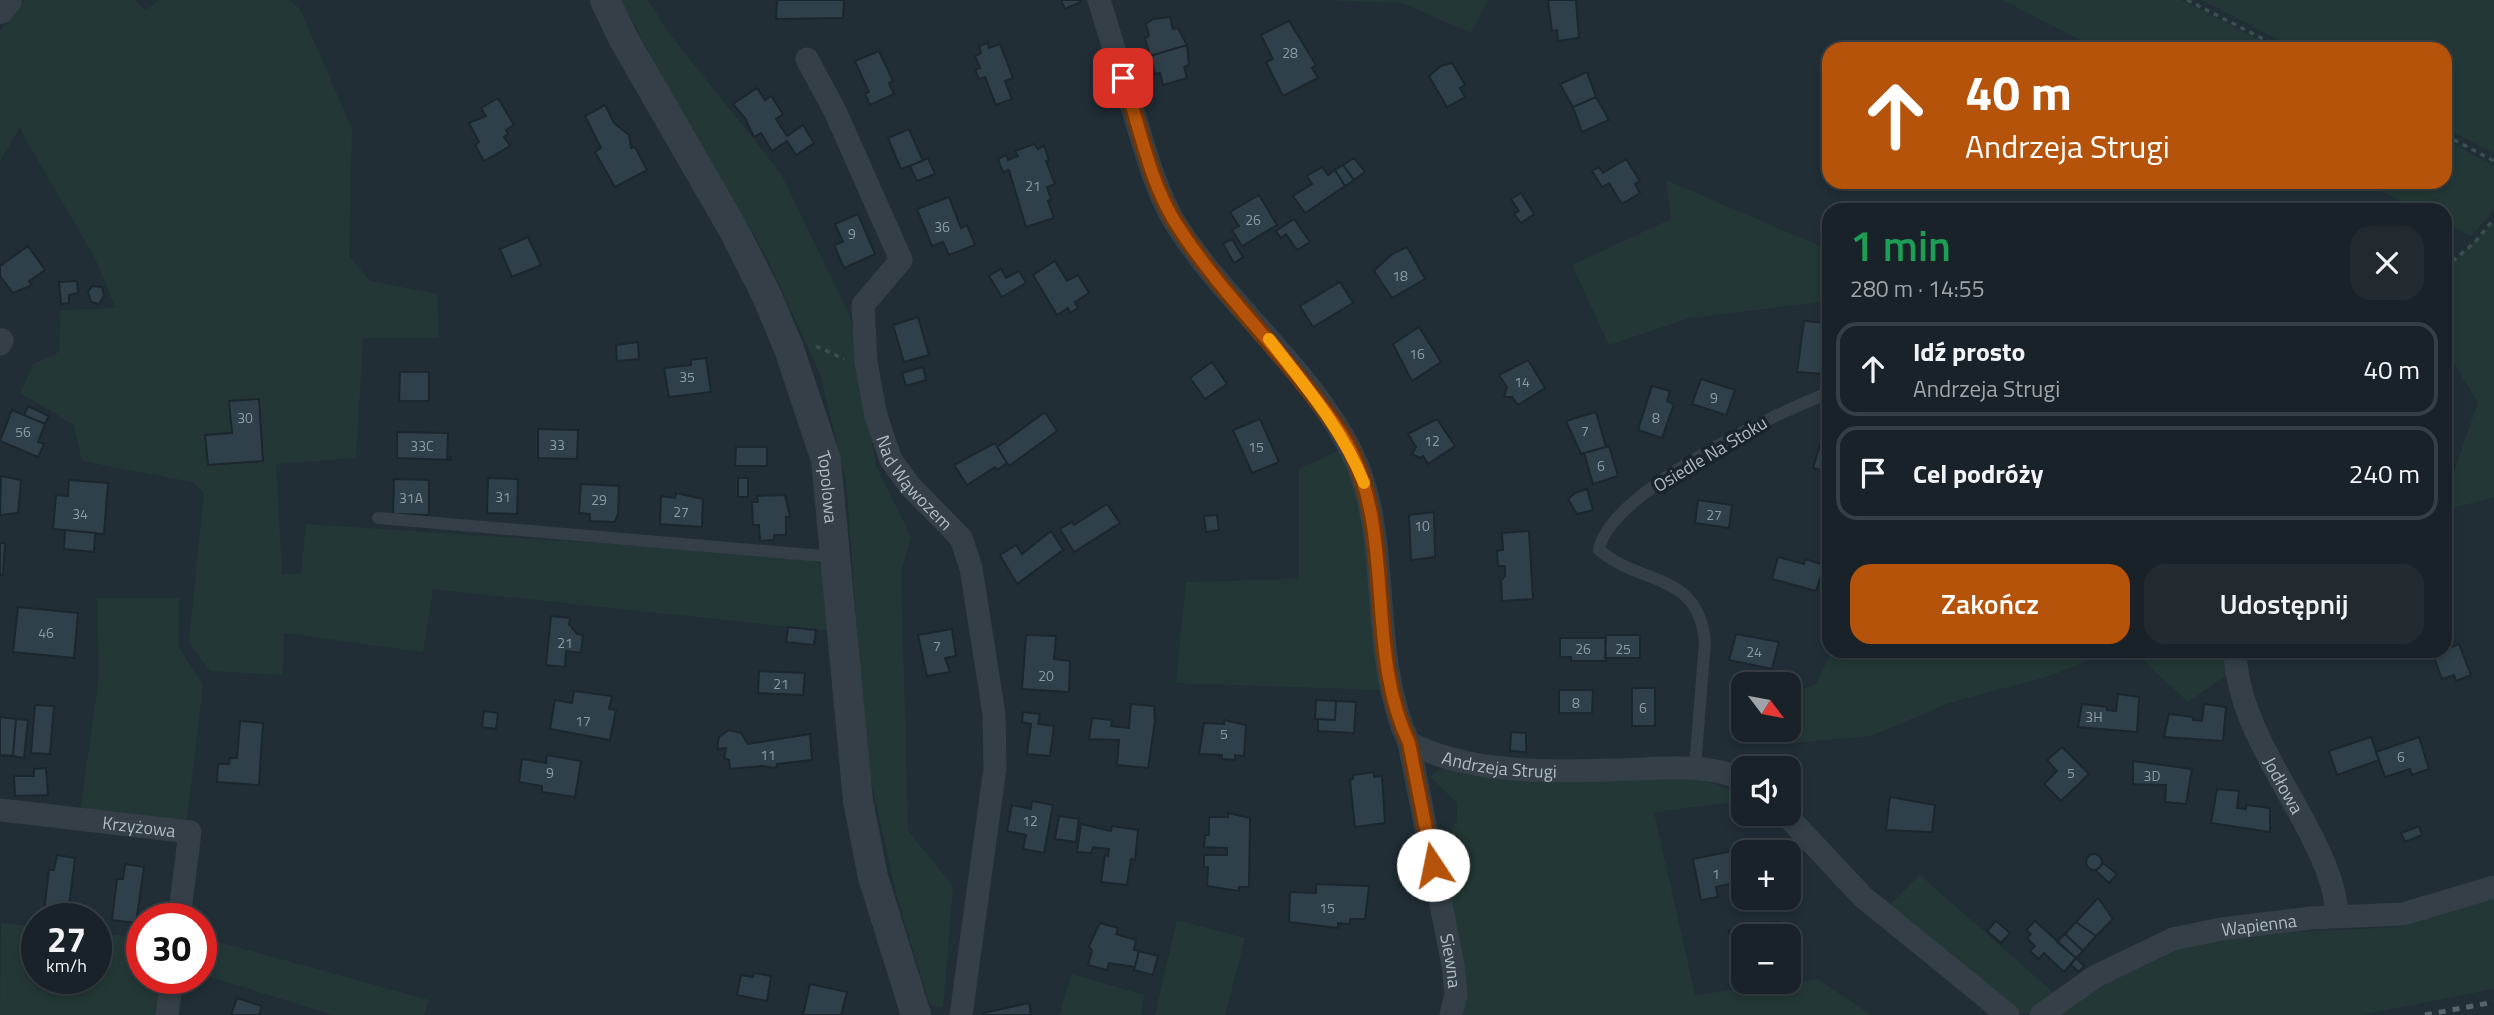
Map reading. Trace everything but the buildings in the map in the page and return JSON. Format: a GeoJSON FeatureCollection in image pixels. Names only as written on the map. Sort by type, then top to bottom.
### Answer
{"type":"FeatureCollection","features":[{"type":"Feature","properties":{"kind":"street"},"geometry":{"type":"LineString","coordinates":[[0,9],[7,0]]}},
{"type":"Feature","properties":{"kind":"street","name":"Topolowa"},"geometry":{"type":"LineString","coordinates":[[606,0],[623,38],[733,229],[784,337],[826,460],[858,801],[873,877],[916,1015]]}},
{"type":"Feature","properties":{"kind":"street"},"geometry":{"type":"LineString","coordinates":[[1099,0],[1158,192],[1197,254],[1283,357],[1351,451],[1366,486],[1390,679],[1401,724],[1409,743]]}},
{"type":"Feature","properties":{"kind":"street","name":"Nad Wąwozem"},"geometry":{"type":"LineString","coordinates":[[807,59],[835,111],[901,260],[863,304],[866,362],[876,416],[891,460],[910,486],[961,538],[971,568],[994,714],[995,768],[961,1015]]}},
{"type":"Feature","properties":{"kind":"street","name":"Jodłowa"},"geometry":{"type":"LineString","coordinates":[[2236,658],[2239,684],[2272,762],[2319,851],[2331,881],[2338,916]]}},
{"type":"Feature","properties":{"kind":"street","name":"Andrzeja Strugi"},"geometry":{"type":"LineString","coordinates":[[1409,743],[1432,754],[1518,769],[1609,771],[1695,767],[1731,776]]}},
{"type":"Feature","properties":{"kind":"street","name":"Siewna"},"geometry":{"type":"LineString","coordinates":[[1409,743],[1452,965],[1456,995],[1451,1015]]}},
{"type":"Feature","properties":{"kind":"street","name":"Krzyżowa"},"geometry":{"type":"LineString","coordinates":[[0,810],[190,832],[181,903]]}},
{"type":"Feature","properties":{"kind":"street"},"geometry":{"type":"LineString","coordinates":[[1796,826],[1863,897],[2008,1015]]}},
{"type":"Feature","properties":{"kind":"street","name":"Wapienna"},"geometry":{"type":"LineString","coordinates":[[2041,1015],[2095,976],[2173,939],[2221,929],[2338,916],[2403,914],[2494,887]]}},
{"type":"Feature","properties":{"kind":"street"},"geometry":{"type":"LineString","coordinates":[[167,1015],[170,994]]}},
{"type":"Feature","properties":{"kind":"lane","name":"Osiedle Na Stoku"},"geometry":{"type":"LineString","coordinates":[[1695,767],[1705,642],[1703,621],[1694,601],[1675,588],[1611,560],[1599,550],[1601,539],[1608,528],[1658,482],[1742,430],[1822,396]]}},
{"type":"Feature","properties":{"kind":"lane"},"geometry":{"type":"LineString","coordinates":[[378,518],[837,557]]}},
{"type":"Feature","properties":{"kind":"path"},"geometry":{"type":"LineString","coordinates":[[2187,0],[2269,42]]}},
{"type":"Feature","properties":{"kind":"path"},"geometry":{"type":"LineString","coordinates":[[2452,139],[2494,161]]}},
{"type":"Feature","properties":{"kind":"path"},"geometry":{"type":"LineString","coordinates":[[2452,262],[2475,242],[2494,219]]}},
{"type":"Feature","properties":{"kind":"green space"},"geometry":{"type":"Polygon","coordinates":[[[24,0],[135,0],[145,11],[159,0],[289,0],[300,9],[352,129],[349,256],[370,281],[437,294],[439,338],[363,338],[356,458],[276,464],[282,574],[301,574],[306,524],[791,556],[817,562],[825,567],[829,631],[433,589],[423,652],[284,633],[283,675],[210,671],[189,643],[204,493],[192,482],[82,461],[74,425],[21,393],[32,365],[59,352],[61,310],[116,308],[95,258],[22,133],[21,126],[0,161],[0,31],[24,0]]]}},
{"type":"Feature","properties":{"kind":"green space"},"geometry":{"type":"Polygon","coordinates":[[[621,0],[648,0],[669,33],[781,174],[850,316],[876,466],[911,537],[901,572],[908,831],[953,886],[943,1008],[930,1005],[898,901],[867,763],[846,480],[820,374],[766,256],[683,115],[621,0]]]}},
{"type":"Feature","properties":{"kind":"green space"},"geometry":{"type":"Polygon","coordinates":[[[1321,0],[1488,0],[1471,33],[1403,3],[1321,0]]]}},
{"type":"Feature","properties":{"kind":"green space"},"geometry":{"type":"Polygon","coordinates":[[[2003,0],[2181,0],[2263,42],[2084,42],[2003,0]]]}},
{"type":"Feature","properties":{"kind":"green space"},"geometry":{"type":"Polygon","coordinates":[[[2202,0],[2494,0],[2494,153],[2452,132],[2452,42],[2283,42],[2202,0]]]}},
{"type":"Feature","properties":{"kind":"green space"},"geometry":{"type":"Polygon","coordinates":[[[2452,143],[2494,166],[2494,210],[2471,236],[2452,226],[2452,203],[2405,203],[2377,189],[2452,189],[2452,143]]]}},
{"type":"Feature","properties":{"kind":"green space"},"geometry":{"type":"Polygon","coordinates":[[[1666,180],[1822,247],[1822,302],[1689,318],[1609,345],[1572,265],[1671,219],[1666,180]]]}},
{"type":"Feature","properties":{"kind":"green space"},"geometry":{"type":"Polygon","coordinates":[[[2494,222],[2494,497],[2452,508],[2452,478],[2478,402],[2455,365],[2452,372],[2452,264],[2494,222]]]}},
{"type":"Feature","properties":{"kind":"green space"},"geometry":{"type":"Polygon","coordinates":[[[1340,450],[1359,497],[1382,690],[1176,683],[1186,582],[1299,579],[1299,469],[1340,450]]]}},
{"type":"Feature","properties":{"kind":"green space"},"geometry":{"type":"Polygon","coordinates":[[[97,598],[179,598],[179,648],[203,685],[186,826],[80,811],[99,677],[97,598]]]}},
{"type":"Feature","properties":{"kind":"green space"},"geometry":{"type":"Polygon","coordinates":[[[1829,658],[2094,658],[2053,675],[1949,703],[1871,736],[1791,743],[1801,742],[1801,690],[1816,684],[1829,658]]]}},
{"type":"Feature","properties":{"kind":"green space"},"geometry":{"type":"Polygon","coordinates":[[[2141,658],[2230,658],[2231,672],[2188,702],[2141,658]]]}},
{"type":"Feature","properties":{"kind":"green space"},"geometry":{"type":"Polygon","coordinates":[[[1443,767],[1701,779],[1731,790],[1731,802],[1654,812],[1695,995],[1731,990],[1731,994],[1801,994],[1801,981],[1818,979],[1871,1015],[1459,1015],[1440,846],[1457,821],[1457,803],[1430,777],[1443,767]]]}},
{"type":"Feature","properties":{"kind":"green space"},"geometry":{"type":"Polygon","coordinates":[[[1920,875],[2055,994],[2032,1014],[2019,1013],[1888,906],[1920,875]]]}},
{"type":"Feature","properties":{"kind":"green space"},"geometry":{"type":"Polygon","coordinates":[[[2494,896],[2494,989],[2360,1015],[2055,1015],[2095,986],[2183,946],[2273,933],[2399,927],[2494,896]]]}},
{"type":"Feature","properties":{"kind":"green space"},"geometry":{"type":"Polygon","coordinates":[[[1177,920],[1245,938],[1225,1015],[1155,1015],[1177,920]]]}},
{"type":"Feature","properties":{"kind":"green space"},"geometry":{"type":"Polygon","coordinates":[[[1,923],[21,925],[21,994],[112,994],[112,935],[126,936],[126,994],[165,994],[162,1015],[0,1015],[1,923]]]}},
{"type":"Feature","properties":{"kind":"green space"},"geometry":{"type":"Polygon","coordinates":[[[217,941],[429,1000],[424,1015],[333,1015],[217,979],[217,941]]]}},
{"type":"Feature","properties":{"kind":"green space"},"geometry":{"type":"Polygon","coordinates":[[[1071,974],[1144,995],[1141,1015],[1060,1015],[1071,974]]]}},
{"type":"Feature","properties":{"kind":"railway"},"geometry":{"type":"LineString","coordinates":[[2425,1015],[2494,1002]]}},
{"type":"Feature","properties":{"kind":"slow traffic"},"geometry":{"type":"LineString","coordinates":[[1269,339],[1321,406],[1351,451],[1364,483]]}},
{"type":"Feature","properties":{"kind":"route"},"geometry":{"type":"LineString","coordinates":[[1123,78],[1158,192],[1175,222],[1197,254],[1270,340],[1321,406],[1351,451],[1366,486],[1392,690],[1409,743],[1433,865]]}}]}
